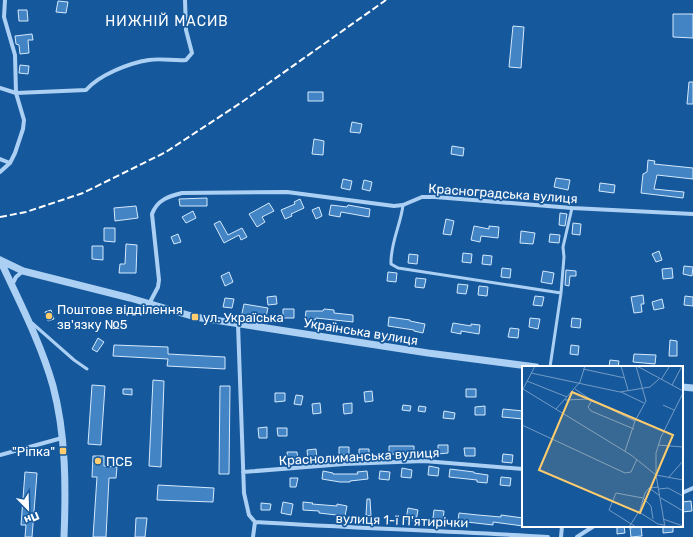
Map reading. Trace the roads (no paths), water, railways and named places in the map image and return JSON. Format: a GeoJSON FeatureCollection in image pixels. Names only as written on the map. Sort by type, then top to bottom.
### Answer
{"type":"FeatureCollection","features":[{"type":"Feature","properties":{"kind":"street"},"geometry":{"type":"LineString","coordinates":[[0,88],[16,93],[86,90],[90,85],[103,77],[127,65],[150,60],[186,60],[192,53],[186,30],[185,0]]}},
{"type":"Feature","properties":{"kind":"street"},"geometry":{"type":"LineString","coordinates":[[0,172],[10,163],[15,153],[23,129],[24,120],[16,93],[15,55],[4,17],[3,1]]}},
{"type":"Feature","properties":{"kind":"street"},"geometry":{"type":"LineString","coordinates":[[0,159],[10,163]]}},
{"type":"Feature","properties":{"kind":"street","name":"Красноградська вулиця"},"geometry":{"type":"LineString","coordinates":[[149,304],[158,287],[159,280],[152,214],[154,207],[158,203],[174,195],[182,193],[287,192],[394,206],[403,205],[422,197],[435,197],[572,208],[693,214]]}},
{"type":"Feature","properties":{"kind":"street"},"geometry":{"type":"LineString","coordinates":[[0,260],[41,352],[53,386],[62,438],[65,494],[64,537]]}},
{"type":"Feature","properties":{"kind":"street","name":"Українська вулиця"},"geometry":{"type":"LineString","coordinates":[[0,260],[23,271],[195,317],[428,353],[528,366]]}},
{"type":"Feature","properties":{"kind":"street"},"geometry":{"type":"LineString","coordinates":[[12,286],[16,277],[23,271]]}},
{"type":"Feature","properties":{"kind":"street"},"geometry":{"type":"LineString","coordinates":[[238,324],[244,492],[249,515],[255,522],[253,537]]}},
{"type":"Feature","properties":{"kind":"street"},"geometry":{"type":"LineString","coordinates":[[683,387],[693,388]]}},
{"type":"Feature","properties":{"kind":"street"},"geometry":{"type":"LineString","coordinates":[[0,455],[62,438]]}},
{"type":"Feature","properties":{"kind":"street","name":"Краснолиманська вулиця"},"geometry":{"type":"LineString","coordinates":[[243,472],[344,464],[424,461],[522,469]]}},
{"type":"Feature","properties":{"kind":"street"},"geometry":{"type":"LineString","coordinates":[[683,493],[693,488]]}},
{"type":"Feature","properties":{"kind":"street","name":"вулиця 1-ї П'ятирічки"},"geometry":{"type":"LineString","coordinates":[[255,522],[343,528],[462,532],[548,537]]}},
{"type":"Feature","properties":{"kind":"street"},"geometry":{"type":"LineString","coordinates":[[561,537],[562,527]]}},
{"type":"Feature","properties":{"kind":"street"},"geometry":{"type":"LineString","coordinates":[[577,537],[592,527]]}},
{"type":"Feature","properties":{"kind":"lane"},"geometry":{"type":"LineString","coordinates":[[403,205],[402,215],[392,252],[391,264],[398,268],[561,293]]}},
{"type":"Feature","properties":{"kind":"lane"},"geometry":{"type":"LineString","coordinates":[[550,366],[561,293],[564,257],[563,247],[572,208]]}},
{"type":"Feature","properties":{"kind":"lane"},"geometry":{"type":"LineString","coordinates":[[27,320],[74,360],[87,369]]}},
{"type":"Feature","properties":{"kind":"railway"},"geometry":{"type":"LineString","coordinates":[[0,217],[26,212],[83,193],[166,152],[242,102],[386,0]]}},
{"type":"Feature","properties":{"kind":"place","name":"Поштове відділення зв'язку №5"},"geometry":{"type":"Point","coordinates":[49,316]}},
{"type":"Feature","properties":{"kind":"place","name":"ул. Україська"},"geometry":{"type":"Point","coordinates":[195,317]}},
{"type":"Feature","properties":{"kind":"place","name":"\"Ріпка\""},"geometry":{"type":"Point","coordinates":[63,451]}},
{"type":"Feature","properties":{"kind":"place","name":"ПСБ"},"geometry":{"type":"Point","coordinates":[98,461]}},
{"type":"Feature","properties":{"kind":"district","name":"НИЖНІЙ МАСИВ"},"geometry":{"type":"Point","coordinates":[167,21]}}]}
